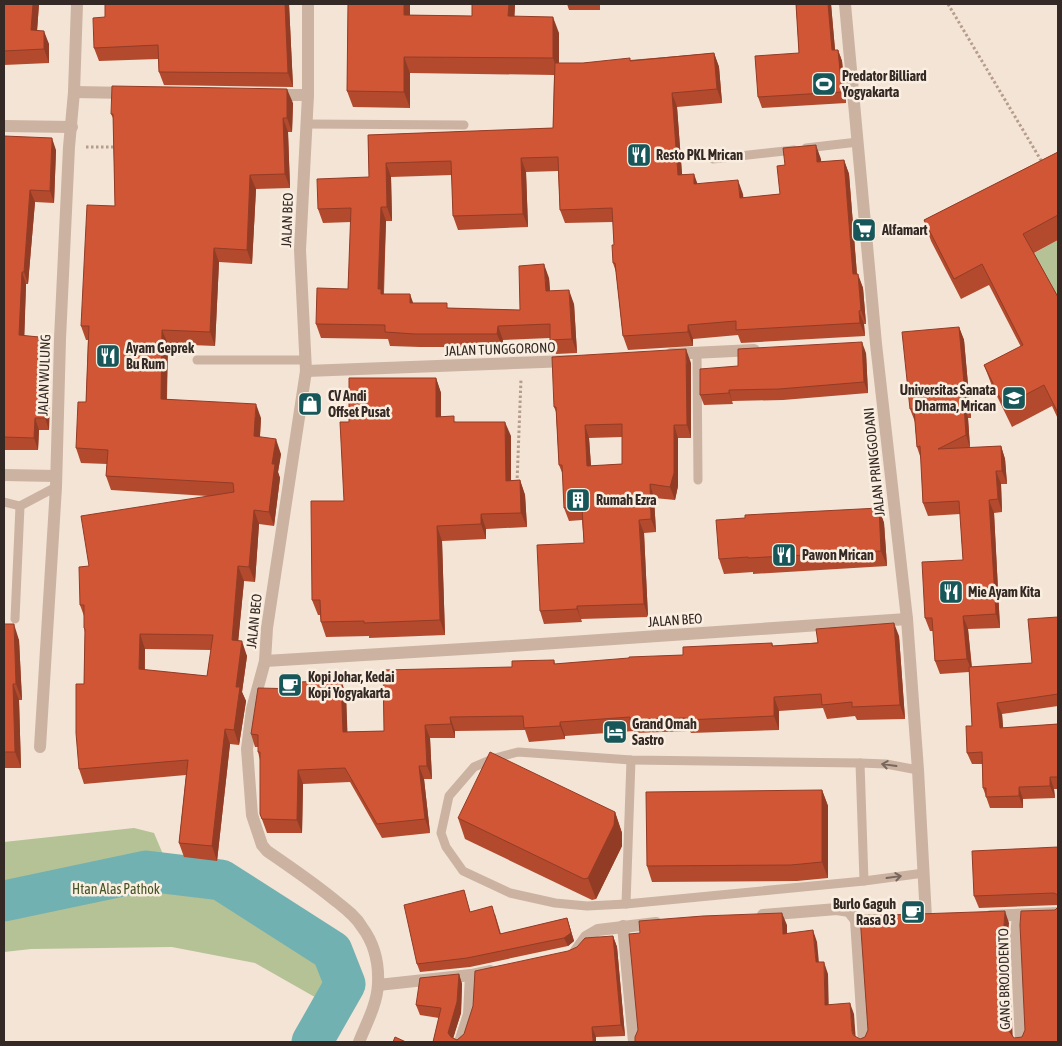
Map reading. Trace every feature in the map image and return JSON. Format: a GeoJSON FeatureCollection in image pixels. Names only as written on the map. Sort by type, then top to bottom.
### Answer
{"type":"FeatureCollection","features":[{"type":"Feature","properties":{"kind":"street","name":"JALAN WULUNG"},"geometry":{"type":"LineString","coordinates":[[40,747],[56,481],[60,330],[69,147],[74,92],[77,4]]}},
{"type":"Feature","properties":{"kind":"street","name":"JALAN BEO"},"geometry":{"type":"LineString","coordinates":[[308,4],[308,96],[300,250],[306,365],[267,628],[265,661],[506,647],[907,619]]}},
{"type":"Feature","properties":{"kind":"street","name":"JALAN PRINGGODANI"},"geometry":{"type":"LineString","coordinates":[[845,4],[858,142],[871,344],[907,619],[926,918]]}},
{"type":"Feature","properties":{"kind":"street"},"geometry":{"type":"LineString","coordinates":[[74,92],[142,93]]}},
{"type":"Feature","properties":{"kind":"street"},"geometry":{"type":"LineString","coordinates":[[259,95],[308,96]]}},
{"type":"Feature","properties":{"kind":"street"},"geometry":{"type":"LineString","coordinates":[[4,126],[72,127]]}},
{"type":"Feature","properties":{"kind":"street"},"geometry":{"type":"LineString","coordinates":[[658,355],[767,349]]}},
{"type":"Feature","properties":{"kind":"street","name":"JALAN TUNGGORONO"},"geometry":{"type":"LineString","coordinates":[[306,365],[522,364],[580,360]]}},
{"type":"Feature","properties":{"kind":"street"},"geometry":{"type":"LineString","coordinates":[[4,475],[56,481]]}},
{"type":"Feature","properties":{"kind":"street"},"geometry":{"type":"LineString","coordinates":[[265,661],[252,709],[247,748],[252,815],[262,845],[267,851],[354,916],[363,927],[373,948],[378,966],[376,1001],[359,1042]]}},
{"type":"Feature","properties":{"kind":"street"},"geometry":{"type":"LineString","coordinates":[[750,916],[837,909],[849,912],[856,920],[864,1042]]}},
{"type":"Feature","properties":{"kind":"street"},"geometry":{"type":"LineString","coordinates":[[981,916],[1058,913]]}},
{"type":"Feature","properties":{"kind":"street","name":"GANG BROJODENTO"},"geometry":{"type":"LineString","coordinates":[[1018,915],[1016,936],[1020,1042]]}},
{"type":"Feature","properties":{"kind":"street"},"geometry":{"type":"LineString","coordinates":[[856,920],[891,919]]}},
{"type":"Feature","properties":{"kind":"street"},"geometry":{"type":"LineString","coordinates":[[560,956],[575,952],[592,932],[598,930],[672,922]]}},
{"type":"Feature","properties":{"kind":"street"},"geometry":{"type":"LineString","coordinates":[[623,926],[634,1042]]}},
{"type":"Feature","properties":{"kind":"street"},"geometry":{"type":"LineString","coordinates":[[378,985],[471,975],[503,968]]}},
{"type":"Feature","properties":{"kind":"street"},"geometry":{"type":"LineString","coordinates":[[460,1042],[469,1014],[471,975]]}},
{"type":"Feature","properties":{"kind":"lane"},"geometry":{"type":"LineString","coordinates":[[306,124],[464,125]]}},
{"type":"Feature","properties":{"kind":"lane"},"geometry":{"type":"LineString","coordinates":[[712,159],[858,142]]}},
{"type":"Feature","properties":{"kind":"lane"},"geometry":{"type":"LineString","coordinates":[[697,353],[698,480]]}},
{"type":"Feature","properties":{"kind":"lane"},"geometry":{"type":"LineString","coordinates":[[197,360],[306,365]]}},
{"type":"Feature","properties":{"kind":"lane"},"geometry":{"type":"LineString","coordinates":[[4,502],[20,506],[56,481]]}},
{"type":"Feature","properties":{"kind":"lane"},"geometry":{"type":"LineString","coordinates":[[15,619],[20,506]]}},
{"type":"Feature","properties":{"kind":"lane"},"geometry":{"type":"LineString","coordinates":[[918,770],[886,764],[631,760],[518,752],[495,758],[474,767],[449,796],[441,833],[446,847],[463,871],[510,893],[555,903],[587,906],[626,904],[864,881],[924,873]]}},
{"type":"Feature","properties":{"kind":"lane"},"geometry":{"type":"LineString","coordinates":[[626,904],[631,760]]}},
{"type":"Feature","properties":{"kind":"lane"},"geometry":{"type":"LineString","coordinates":[[860,763],[864,881]]}},
{"type":"Feature","properties":{"kind":"path"},"geometry":{"type":"LineString","coordinates":[[948,4],[1043,163]]}},
{"type":"Feature","properties":{"kind":"path"},"geometry":{"type":"LineString","coordinates":[[69,147],[118,147]]}},
{"type":"Feature","properties":{"kind":"path"},"geometry":{"type":"LineString","coordinates":[[517,486],[522,364]]}},
{"type":"Feature","properties":{"kind":"green space"},"geometry":{"type":"Polygon","coordinates":[[[1058,240],[1058,305],[1031,255],[1058,240]]]}},
{"type":"Feature","properties":{"kind":"green space","name":"Htan Alas Pathok"},"geometry":{"type":"Polygon","coordinates":[[[134,828],[154,833],[162,852],[174,868],[242,886],[350,962],[360,982],[357,1003],[333,1003],[313,996],[255,963],[172,947],[31,949],[4,952],[4,842],[134,828]]]}},
{"type":"Feature","properties":{"kind":"building"},"geometry":{"type":"Polygon","coordinates":[[[4,4],[33,4],[31,30],[44,31],[44,49],[4,51],[4,4]]]}},
{"type":"Feature","properties":{"kind":"building"},"geometry":{"type":"Polygon","coordinates":[[[105,4],[285,4],[288,73],[159,72],[158,45],[94,48],[93,18],[105,17],[105,4]]]}},
{"type":"Feature","properties":{"kind":"building"},"geometry":{"type":"Polygon","coordinates":[[[348,4],[404,4],[404,15],[472,16],[472,4],[509,4],[508,16],[553,17],[553,58],[404,57],[404,92],[347,91],[348,4]]]}},
{"type":"Feature","properties":{"kind":"building"},"geometry":{"type":"Polygon","coordinates":[[[796,4],[828,4],[832,50],[838,50],[842,92],[758,97],[755,56],[799,53],[796,4]]]}},
{"type":"Feature","properties":{"kind":"building"},"geometry":{"type":"Polygon","coordinates":[[[714,53],[717,89],[672,93],[678,175],[694,174],[694,184],[738,180],[740,198],[780,194],[777,166],[785,165],[783,148],[816,145],[817,162],[844,160],[853,274],[858,274],[861,310],[859,311],[860,323],[736,330],[736,321],[688,325],[688,332],[623,336],[615,263],[613,263],[612,208],[560,210],[558,157],[521,158],[523,214],[453,216],[451,161],[386,163],[387,207],[381,207],[378,289],[381,289],[381,294],[410,294],[410,303],[447,303],[447,308],[520,310],[519,266],[544,264],[546,291],[569,290],[572,339],[550,340],[550,324],[498,326],[497,334],[415,334],[385,332],[385,325],[316,324],[317,288],[348,289],[351,208],[318,209],[317,179],[369,177],[368,135],[553,128],[555,63],[583,63],[630,58],[630,61],[714,53]]]}},
{"type":"Feature","properties":{"kind":"building"},"geometry":{"type":"Polygon","coordinates":[[[112,86],[287,89],[287,118],[283,118],[285,174],[250,175],[247,250],[214,248],[210,332],[162,330],[161,399],[256,404],[254,436],[276,439],[272,464],[275,464],[269,512],[254,510],[249,567],[238,566],[232,640],[242,641],[236,687],[240,687],[234,730],[225,729],[212,846],[179,843],[188,760],[79,769],[76,733],[76,684],[84,684],[85,629],[84,605],[80,605],[79,567],[89,566],[81,516],[234,492],[233,483],[106,476],[108,450],[76,448],[78,402],[86,402],[89,326],[81,326],[87,205],[115,206],[113,114],[111,114],[112,86]],[[140,634],[139,669],[207,676],[213,635],[140,634]]]}},
{"type":"Feature","properties":{"kind":"building"},"geometry":{"type":"Polygon","coordinates":[[[4,136],[52,138],[50,191],[30,190],[24,272],[22,272],[19,335],[39,337],[37,377],[46,378],[45,418],[35,418],[34,438],[4,437],[4,136]]]}},
{"type":"Feature","properties":{"kind":"building"},"geometry":{"type":"Polygon","coordinates":[[[1058,152],[1058,215],[1023,234],[1058,297],[1058,413],[1044,385],[1004,406],[984,365],[1023,345],[982,264],[954,279],[924,220],[1058,152]]]}},
{"type":"Feature","properties":{"kind":"building"},"geometry":{"type":"Polygon","coordinates":[[[959,327],[966,405],[964,405],[966,435],[938,449],[1001,446],[1002,471],[996,471],[998,499],[989,500],[996,614],[963,616],[967,659],[935,661],[932,618],[925,618],[922,562],[963,560],[959,501],[923,503],[920,446],[917,447],[914,409],[910,409],[902,332],[959,327]]]}},
{"type":"Feature","properties":{"kind":"building"},"geometry":{"type":"Polygon","coordinates":[[[862,342],[864,382],[779,389],[729,390],[729,393],[700,395],[700,369],[738,366],[738,349],[862,342]]]}},
{"type":"Feature","properties":{"kind":"building"},"geometry":{"type":"Polygon","coordinates":[[[686,349],[687,425],[674,425],[674,473],[670,487],[650,484],[651,519],[639,520],[644,604],[577,606],[577,609],[540,611],[537,545],[584,543],[582,507],[564,508],[562,465],[559,465],[556,407],[554,407],[552,357],[686,349]],[[622,424],[585,425],[587,466],[622,464],[622,424]]]}},
{"type":"Feature","properties":{"kind":"building"},"geometry":{"type":"Polygon","coordinates":[[[349,378],[436,378],[436,417],[454,416],[454,422],[505,422],[506,481],[520,480],[521,513],[481,514],[481,524],[437,526],[440,620],[364,623],[364,621],[321,622],[320,600],[312,600],[311,501],[344,501],[340,422],[349,422],[349,378]]]}},
{"type":"Feature","properties":{"kind":"building"},"geometry":{"type":"Polygon","coordinates":[[[879,508],[881,551],[719,559],[716,520],[745,518],[745,515],[879,508]]]}},
{"type":"Feature","properties":{"kind":"building"},"geometry":{"type":"Polygon","coordinates":[[[1058,617],[1058,694],[997,703],[1000,728],[1058,724],[1058,777],[1050,777],[1050,786],[1019,787],[1019,796],[986,797],[986,788],[983,788],[982,752],[967,753],[966,726],[972,726],[969,667],[1032,663],[1028,619],[1058,617]]]}},
{"type":"Feature","properties":{"kind":"building"},"geometry":{"type":"Polygon","coordinates":[[[894,623],[900,705],[852,707],[852,702],[822,705],[821,694],[774,697],[774,716],[686,720],[686,718],[630,720],[630,717],[560,722],[560,726],[524,728],[523,716],[450,717],[451,724],[425,725],[427,766],[419,766],[425,819],[377,824],[345,768],[298,770],[297,820],[262,819],[260,814],[260,752],[258,752],[258,735],[251,734],[258,688],[301,689],[300,682],[341,680],[343,732],[384,731],[383,670],[512,667],[512,661],[554,660],[554,664],[629,657],[683,655],[683,647],[772,643],[772,646],[818,643],[816,629],[894,623]]]}},
{"type":"Feature","properties":{"kind":"building"},"geometry":{"type":"Polygon","coordinates":[[[4,624],[14,624],[16,684],[13,684],[15,752],[4,752],[4,624]]]}},
{"type":"Feature","properties":{"kind":"building"},"geometry":{"type":"Polygon","coordinates":[[[490,752],[615,812],[614,825],[588,878],[584,879],[458,818],[490,752]]]}},
{"type":"Feature","properties":{"kind":"building"},"geometry":{"type":"Polygon","coordinates":[[[822,790],[822,862],[791,865],[647,866],[646,792],[822,790]]]}},
{"type":"Feature","properties":{"kind":"building"},"geometry":{"type":"Polygon","coordinates":[[[1058,847],[1058,895],[1054,893],[974,896],[972,851],[1058,847]]]}},
{"type":"Feature","properties":{"kind":"building"},"geometry":{"type":"Polygon","coordinates":[[[464,890],[470,912],[492,906],[500,934],[567,918],[571,933],[564,938],[467,958],[417,964],[404,905],[464,890]]]}},
{"type":"Feature","properties":{"kind":"building"},"geometry":{"type":"Polygon","coordinates":[[[1058,907],[1058,1042],[635,1042],[638,1030],[629,934],[640,933],[639,921],[782,913],[783,934],[813,930],[816,962],[824,962],[825,1005],[850,1003],[853,1035],[860,1039],[865,1037],[868,1030],[860,916],[1005,911],[1009,1031],[1014,1038],[1022,1037],[1025,1030],[1021,911],[1055,910],[1058,907]]]}},
{"type":"Feature","properties":{"kind":"building"},"geometry":{"type":"Polygon","coordinates":[[[613,936],[621,1025],[592,1027],[593,1042],[433,1042],[441,1008],[416,1005],[420,978],[459,974],[457,1002],[448,1033],[457,1040],[464,1034],[473,1006],[475,971],[568,951],[577,947],[585,938],[613,936]]]}},
{"type":"Feature","properties":{"kind":"building"},"geometry":{"type":"Polygon","coordinates":[[[395,1037],[406,1042],[393,1042],[395,1037]]]}},
{"type":"Feature","properties":{"kind":"waterway"},"geometry":{"type":"LineString","coordinates":[[4,901],[146,871],[221,880],[332,951],[345,984],[312,1042]]}},
{"type":"Feature","properties":{"kind":"place","name":"Predator Billiard Yogyakarta"},"geometry":{"type":"Point","coordinates":[824,84]}},
{"type":"Feature","properties":{"kind":"place","name":"Resto PKL Mrican"},"geometry":{"type":"Point","coordinates":[639,155]}},
{"type":"Feature","properties":{"kind":"place","name":"Alfamart"},"geometry":{"type":"Point","coordinates":[864,230]}},
{"type":"Feature","properties":{"kind":"place","name":"Ayam Geprek Bu Rum"},"geometry":{"type":"Point","coordinates":[108,356]}},
{"type":"Feature","properties":{"kind":"place","name":"Universitas Sanata Dharma, Mrican"},"geometry":{"type":"Point","coordinates":[1014,398]}},
{"type":"Feature","properties":{"kind":"place","name":"CV Andi Offset Pusat"},"geometry":{"type":"Point","coordinates":[310,404]}},
{"type":"Feature","properties":{"kind":"place","name":"Rumah Ezra"},"geometry":{"type":"Point","coordinates":[578,500]}},
{"type":"Feature","properties":{"kind":"place","name":"Pawon Mrican"},"geometry":{"type":"Point","coordinates":[784,555]}},
{"type":"Feature","properties":{"kind":"place","name":"Mie Ayam Kita"},"geometry":{"type":"Point","coordinates":[951,592]}},
{"type":"Feature","properties":{"kind":"place","name":"Kopi Johar, Kedai Kopi Yogyakarta"},"geometry":{"type":"Point","coordinates":[290,685]}},
{"type":"Feature","properties":{"kind":"place","name":"Grand Omah Sastro"},"geometry":{"type":"Point","coordinates":[615,732]}},
{"type":"Feature","properties":{"kind":"place","name":"Burlo Gaguh Rasa 03"},"geometry":{"type":"Point","coordinates":[913,912]}}]}
